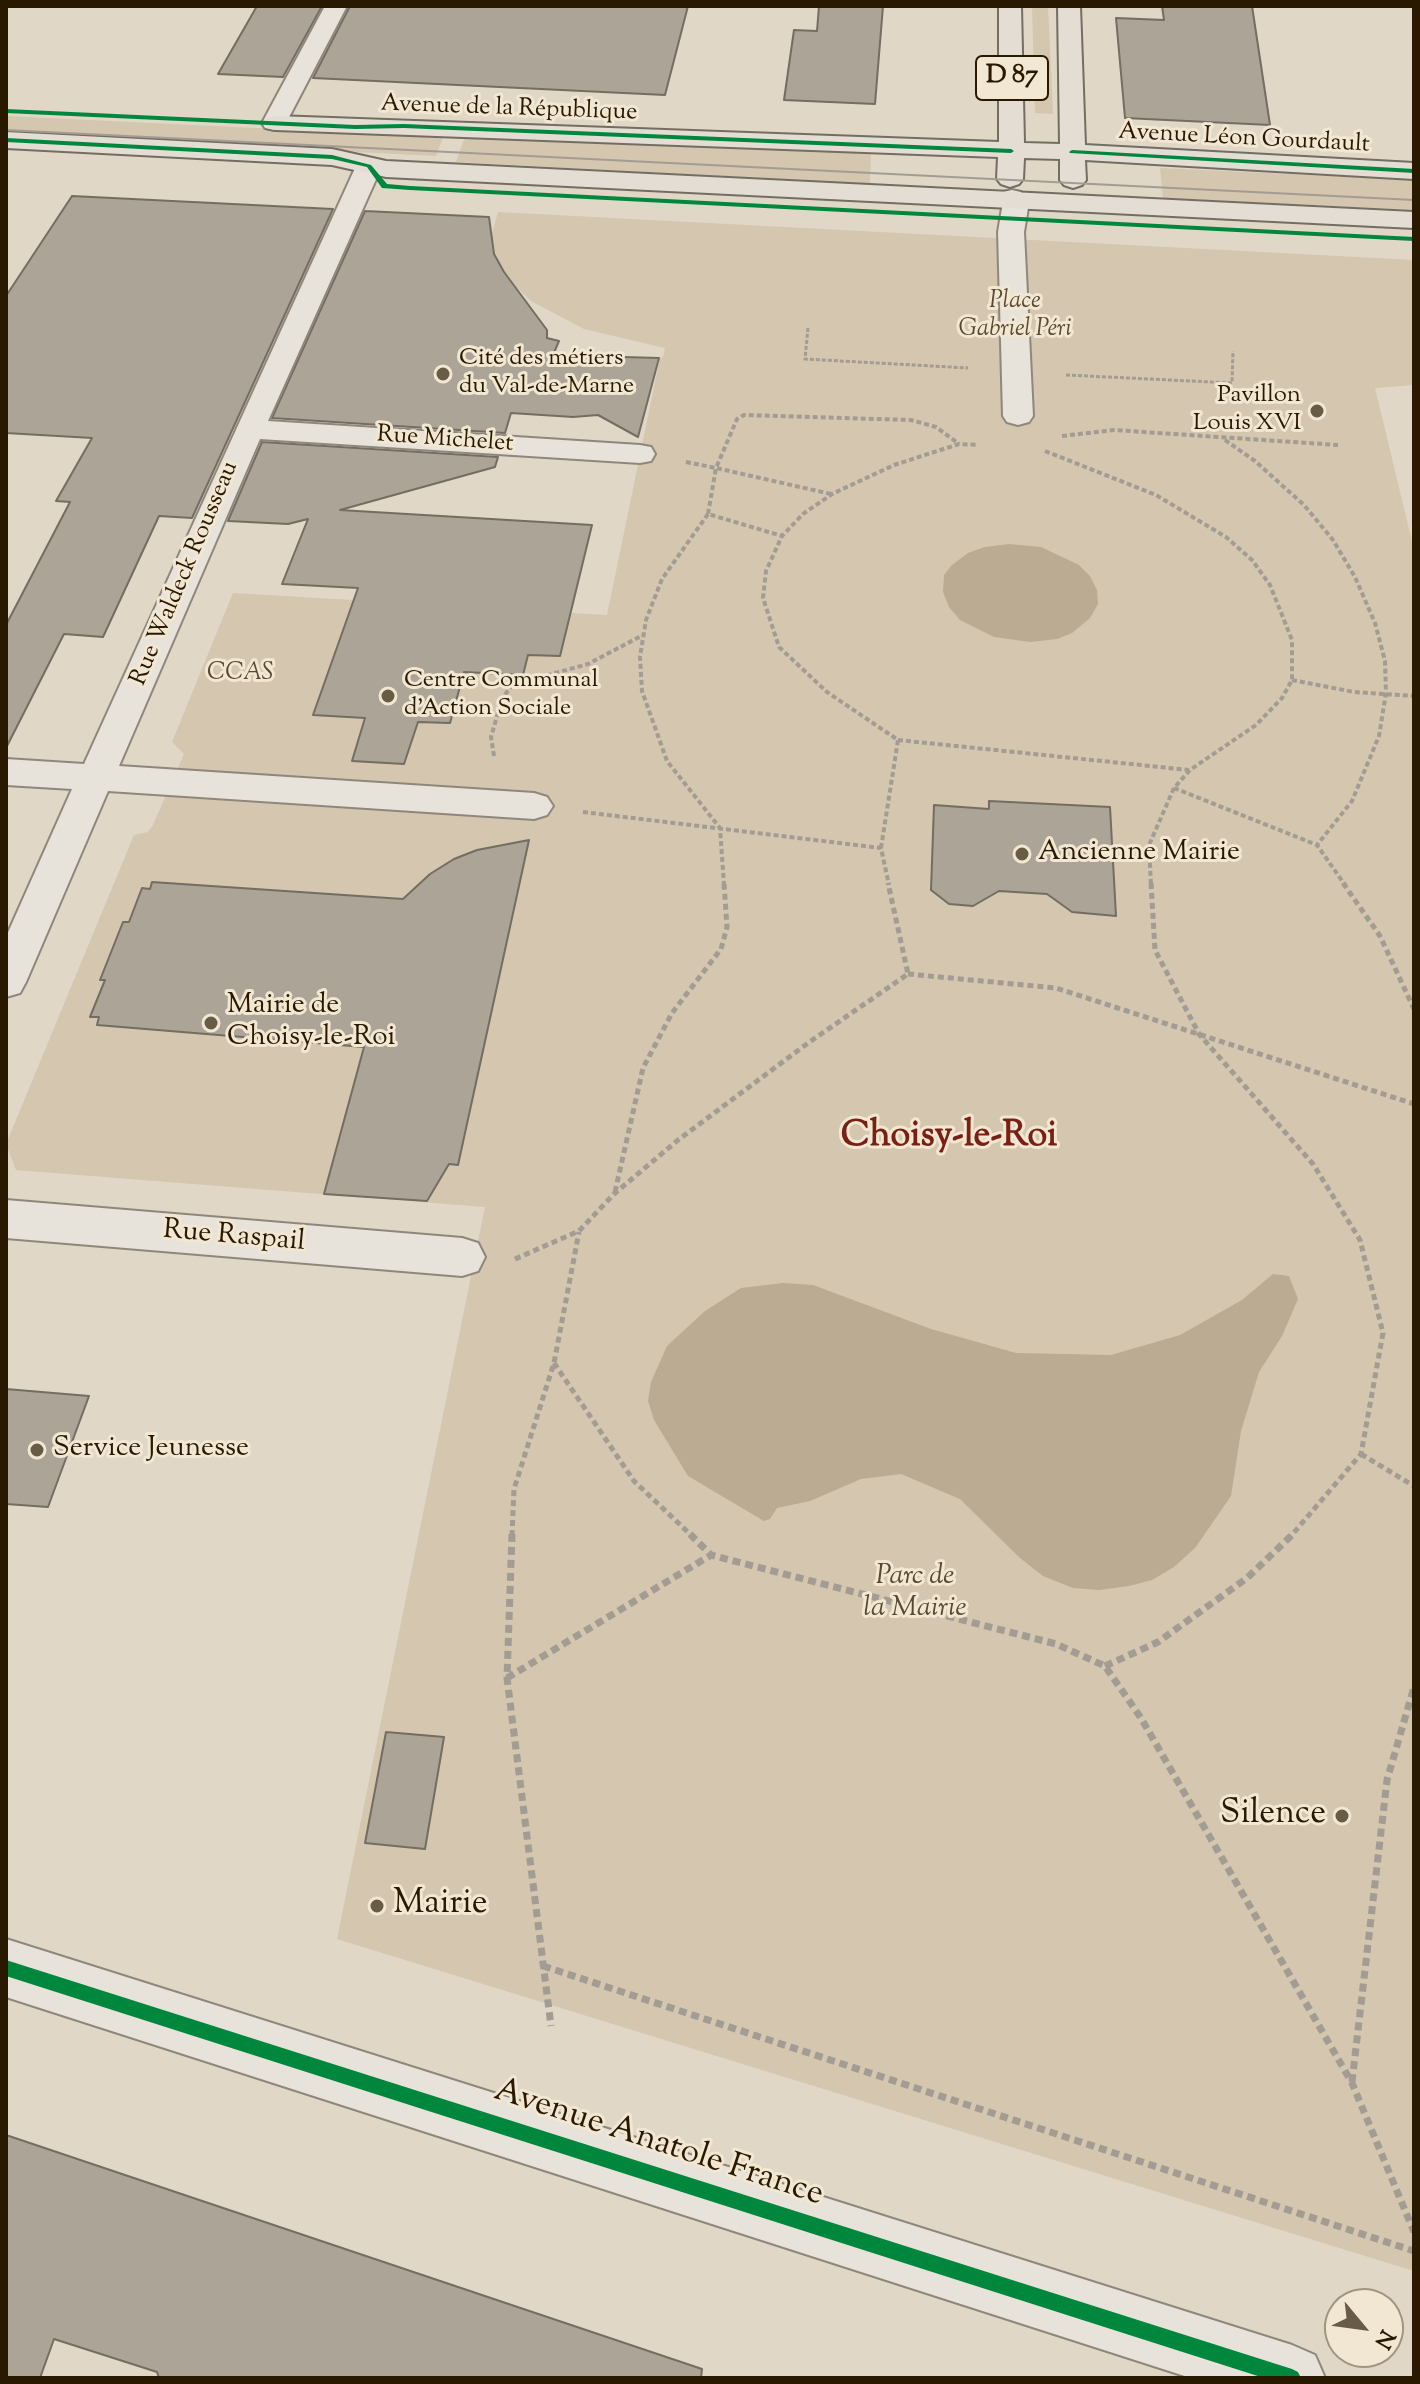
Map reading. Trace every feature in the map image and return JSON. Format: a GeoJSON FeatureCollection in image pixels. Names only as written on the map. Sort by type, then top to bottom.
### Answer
{"type":"FeatureCollection","features":[{"type":"Feature","properties":{"kind":"main road","name":"D 87"},"geometry":{"type":"LineString","coordinates":[[1010,6],[1012,198]]}},
{"type":"Feature","properties":{"kind":"main road","name":"D 87"},"geometry":{"type":"LineString","coordinates":[[1069,6],[1073,202]]}},
{"type":"Feature","properties":{"kind":"main road","name":"Avenue de la République"},"geometry":{"type":"LineString","coordinates":[[6,111],[1011,151]]}},
{"type":"Feature","properties":{"kind":"main road"},"geometry":{"type":"LineString","coordinates":[[6,140],[332,157],[369,166],[1414,220]]}},
{"type":"Feature","properties":{"kind":"main road","name":"Avenue Léon Gourdault"},"geometry":{"type":"LineString","coordinates":[[1011,151],[1414,171]]}},
{"type":"Feature","properties":{"kind":"street"},"geometry":{"type":"LineString","coordinates":[[274,123],[336,6]]}},
{"type":"Feature","properties":{"kind":"street","name":"Rue Waldeck Rousseau"},"geometry":{"type":"LineString","coordinates":[[6,982],[98,779],[249,429],[369,166]]}},
{"type":"Feature","properties":{"kind":"street"},"geometry":{"type":"LineString","coordinates":[[1012,198],[1015,208],[1011,232],[1018,416]]}},
{"type":"Feature","properties":{"kind":"street","name":"Rue Michelet"},"geometry":{"type":"LineString","coordinates":[[249,429],[640,454]]}},
{"type":"Feature","properties":{"kind":"street"},"geometry":{"type":"LineString","coordinates":[[6,772],[518,805]]}},
{"type":"Feature","properties":{"kind":"street","name":"Rue Raspail"},"geometry":{"type":"LineString","coordinates":[[6,1219],[462,1257]]}},
{"type":"Feature","properties":{"kind":"street","name":"Avenue Anatole France"},"geometry":{"type":"LineString","coordinates":[[6,1968],[1292,2378]]}},
{"type":"Feature","properties":{"kind":"path"},"geometry":{"type":"LineString","coordinates":[[832,494],[716,468],[733,423],[744,415],[911,420],[936,427],[959,444]]}},
{"type":"Feature","properties":{"kind":"path"},"geometry":{"type":"LineString","coordinates":[[1059,437],[1114,430],[1338,445]]}},
{"type":"Feature","properties":{"kind":"path"},"geometry":{"type":"LineString","coordinates":[[1225,439],[1304,505],[1333,540],[1355,577],[1375,623],[1385,661],[1386,693],[1379,736],[1352,801],[1317,845]]}},
{"type":"Feature","properties":{"kind":"path"},"geometry":{"type":"LineString","coordinates":[[983,445],[959,444],[894,465],[832,494],[803,514],[782,536],[766,571],[763,598],[779,647],[827,692],[898,740],[1190,770]]}},
{"type":"Feature","properties":{"kind":"path"},"geometry":{"type":"LineString","coordinates":[[1044,451],[1156,495],[1226,537],[1252,560],[1270,585],[1292,640],[1292,680],[1282,698],[1256,725],[1190,770],[1174,788],[1149,845],[1155,950],[1199,1034],[1313,1164],[1360,1240],[1383,1333],[1361,1454],[1303,1525],[1247,1578],[1158,1642],[1105,1666]]}},
{"type":"Feature","properties":{"kind":"path"},"geometry":{"type":"LineString","coordinates":[[614,1194],[643,1068],[672,1013],[721,949],[727,927],[720,828],[667,761],[642,691],[640,657],[662,579],[708,514],[715,476]]}},
{"type":"Feature","properties":{"kind":"path"},"geometry":{"type":"LineString","coordinates":[[708,514],[782,536]]}},
{"type":"Feature","properties":{"kind":"path"},"geometry":{"type":"LineString","coordinates":[[644,634],[588,664],[512,685],[502,699],[491,737],[518,805],[881,848]]}},
{"type":"Feature","properties":{"kind":"path"},"geometry":{"type":"LineString","coordinates":[[1292,680],[1354,692],[1414,696]]}},
{"type":"Feature","properties":{"kind":"path"},"geometry":{"type":"LineString","coordinates":[[898,740],[881,848],[908,974]]}},
{"type":"Feature","properties":{"kind":"path"},"geometry":{"type":"LineString","coordinates":[[1174,788],[1317,845],[1380,936],[1414,1009]]}},
{"type":"Feature","properties":{"kind":"path"},"geometry":{"type":"LineString","coordinates":[[462,1257],[518,1259],[579,1231],[614,1194],[678,1140],[796,1051],[908,974],[1056,988],[1414,1104]]}},
{"type":"Feature","properties":{"kind":"path"},"geometry":{"type":"LineString","coordinates":[[551,2026],[507,1678],[514,1489],[554,1363],[579,1231]]}},
{"type":"Feature","properties":{"kind":"path"},"geometry":{"type":"LineString","coordinates":[[554,1363],[634,1481],[711,1555],[1056,1644],[1105,1666],[1141,1718],[1352,2083],[1414,2232]]}},
{"type":"Feature","properties":{"kind":"path"},"geometry":{"type":"LineString","coordinates":[[1361,1454],[1414,1486]]}},
{"type":"Feature","properties":{"kind":"path"},"geometry":{"type":"LineString","coordinates":[[507,1678],[711,1555]]}},
{"type":"Feature","properties":{"kind":"path"},"geometry":{"type":"LineString","coordinates":[[1352,2083],[1387,1780],[1414,1687]]}},
{"type":"Feature","properties":{"kind":"path"},"geometry":{"type":"LineString","coordinates":[[543,1966],[1414,2251]]}},
{"type":"Feature","properties":{"kind":"green space"},"geometry":{"type":"Polygon","coordinates":[[[1032,6],[1048,6],[1053,114],[1035,113],[1032,6]]]}},
{"type":"Feature","properties":{"kind":"green space"},"geometry":{"type":"Polygon","coordinates":[[[6,116],[443,137],[436,156],[6,134],[6,116]]]}},
{"type":"Feature","properties":{"kind":"green space"},"geometry":{"type":"Polygon","coordinates":[[[466,134],[871,153],[870,184],[456,162],[466,134]]]}},
{"type":"Feature","properties":{"kind":"green space"},"geometry":{"type":"Polygon","coordinates":[[[1160,168],[1414,180],[1414,210],[1163,198],[1160,168]]]}},
{"type":"Feature","properties":{"kind":"green space","name":"Parc de la Mairie"},"geometry":{"type":"Polygon","coordinates":[[[498,212],[1414,260],[1414,385],[1375,388],[1414,550],[1414,2271],[337,1939],[485,1207],[16,1170],[6,1144],[134,835],[148,832],[153,825],[184,754],[172,742],[233,593],[607,615],[660,358],[665,348],[584,329],[531,301],[509,280],[495,257],[492,234],[498,212]]]}},
{"type":"Feature","properties":{"kind":"shaded area"},"geometry":{"type":"Polygon","coordinates":[[[1009,544],[1041,547],[1079,565],[1090,576],[1097,590],[1098,604],[1090,618],[1072,633],[1057,639],[1030,642],[994,637],[960,620],[949,607],[943,592],[944,575],[968,553],[1009,544]]]}},
{"type":"Feature","properties":{"kind":"shaded area"},"geometry":{"type":"Polygon","coordinates":[[[1273,1274],[1289,1276],[1298,1299],[1282,1336],[1259,1372],[1241,1431],[1231,1496],[1195,1548],[1174,1567],[1152,1580],[1129,1586],[1099,1590],[1073,1588],[1043,1576],[1020,1558],[960,1499],[901,1474],[861,1479],[810,1501],[777,1508],[770,1519],[764,1521],[688,1476],[654,1420],[648,1401],[651,1382],[667,1346],[705,1311],[741,1288],[783,1283],[813,1285],[931,1329],[1016,1353],[1111,1355],[1180,1335],[1242,1300],[1273,1274]]]}},
{"type":"Feature","properties":{"kind":"building"},"geometry":{"type":"Polygon","coordinates":[[[257,6],[322,6],[283,77],[218,74],[257,6]]]}},
{"type":"Feature","properties":{"kind":"building"},"geometry":{"type":"Polygon","coordinates":[[[350,6],[688,6],[665,95],[313,78],[350,6]]]}},
{"type":"Feature","properties":{"kind":"building"},"geometry":{"type":"Polygon","coordinates":[[[819,6],[883,6],[875,104],[784,100],[794,30],[817,31],[819,6]]]}},
{"type":"Feature","properties":{"kind":"building"},"geometry":{"type":"Polygon","coordinates":[[[1162,6],[1252,6],[1270,125],[1125,118],[1116,18],[1164,20],[1162,6]]]}},
{"type":"Feature","properties":{"kind":"building"},"geometry":{"type":"Polygon","coordinates":[[[72,196],[333,209],[192,518],[159,516],[103,637],[64,634],[6,748],[6,625],[70,502],[56,501],[92,438],[6,433],[6,296],[72,196]]]}},
{"type":"Feature","properties":{"kind":"building"},"geometry":{"type":"Polygon","coordinates":[[[365,211],[489,217],[494,254],[504,272],[547,330],[547,338],[559,341],[553,355],[659,358],[638,437],[598,415],[573,417],[511,413],[505,433],[272,418],[365,211]]]}},
{"type":"Feature","properties":{"kind":"building"},"geometry":{"type":"Polygon","coordinates":[[[262,442],[498,457],[495,467],[340,510],[592,525],[560,656],[528,655],[523,675],[464,672],[450,723],[418,722],[404,764],[352,761],[365,718],[313,715],[358,588],[282,584],[308,519],[288,524],[228,521],[262,442]]]}},
{"type":"Feature","properties":{"kind":"building","name":"Ancienne Mairie"},"geometry":{"type":"Polygon","coordinates":[[[989,801],[1110,807],[1116,916],[1072,912],[1047,894],[999,891],[973,906],[949,904],[931,890],[934,805],[989,809],[989,801]]]}},
{"type":"Feature","properties":{"kind":"building","name":"Mairie de Choisy-le-Roi"},"geometry":{"type":"Polygon","coordinates":[[[529,840],[458,1165],[449,1164],[427,1201],[324,1194],[364,1047],[97,1025],[99,1017],[90,1017],[105,980],[100,980],[123,922],[129,922],[142,888],[150,889],[152,882],[403,899],[430,874],[454,859],[477,850],[529,840]]]}},
{"type":"Feature","properties":{"kind":"building","name":"Service Jeunesse"},"geometry":{"type":"Polygon","coordinates":[[[6,1389],[89,1396],[48,1507],[6,1504],[6,1389]]]}},
{"type":"Feature","properties":{"kind":"building"},"geometry":{"type":"Polygon","coordinates":[[[386,1732],[444,1737],[425,1849],[365,1843],[386,1732]]]}},
{"type":"Feature","properties":{"kind":"building"},"geometry":{"type":"Polygon","coordinates":[[[6,2135],[702,2369],[701,2378],[159,2378],[157,2372],[54,2339],[40,2378],[6,2378],[6,2135]]]}},
{"type":"Feature","properties":{"kind":"tram line"},"geometry":{"type":"LineString","coordinates":[[6,130],[1414,200]]}},
{"type":"Feature","properties":{"kind":"cycle path"},"geometry":{"type":"LineString","coordinates":[[6,111],[1011,151]]}},
{"type":"Feature","properties":{"kind":"cycle path"},"geometry":{"type":"LineString","coordinates":[[6,140],[332,157],[369,166],[385,186],[410,188],[1414,239]]}},
{"type":"Feature","properties":{"kind":"cycle path"},"geometry":{"type":"LineString","coordinates":[[1072,152],[1414,171]]}},
{"type":"Feature","properties":{"kind":"cycle path"},"geometry":{"type":"LineString","coordinates":[[6,1968],[1292,2378]]}},
{"type":"Feature","properties":{"kind":"place","name":"Cité des métiers du Val-de-Marne"},"geometry":{"type":"Point","coordinates":[443,374]}},
{"type":"Feature","properties":{"kind":"place","name":"Pavillon Louis XVI"},"geometry":{"type":"Point","coordinates":[1317,411]}},
{"type":"Feature","properties":{"kind":"place","name":"Centre Communal d'Action Sociale"},"geometry":{"type":"Point","coordinates":[388,696]}},
{"type":"Feature","properties":{"kind":"place","name":"Ancienne Mairie"},"geometry":{"type":"Point","coordinates":[1022,854]}},
{"type":"Feature","properties":{"kind":"place","name":"Mairie de Choisy-le-Roi"},"geometry":{"type":"Point","coordinates":[211,1023]}},
{"type":"Feature","properties":{"kind":"place","name":"Service Jeunesse"},"geometry":{"type":"Point","coordinates":[37,1450]}},
{"type":"Feature","properties":{"kind":"place","name":"Silence"},"geometry":{"type":"Point","coordinates":[1342,1816]}},
{"type":"Feature","properties":{"kind":"place","name":"Mairie"},"geometry":{"type":"Point","coordinates":[377,1906]}},
{"type":"Feature","properties":{"kind":"district","name":"Choisy-le-Roi"},"geometry":{"type":"Point","coordinates":[949,1139]}},
{"type":"Feature","properties":{"kind":"park label","name":"Place Gabriel Péri"},"geometry":{"type":"Point","coordinates":[1015,317]}},
{"type":"Feature","properties":{"kind":"park label","name":"CCAS"},"geometry":{"type":"Point","coordinates":[240,675]}}]}
